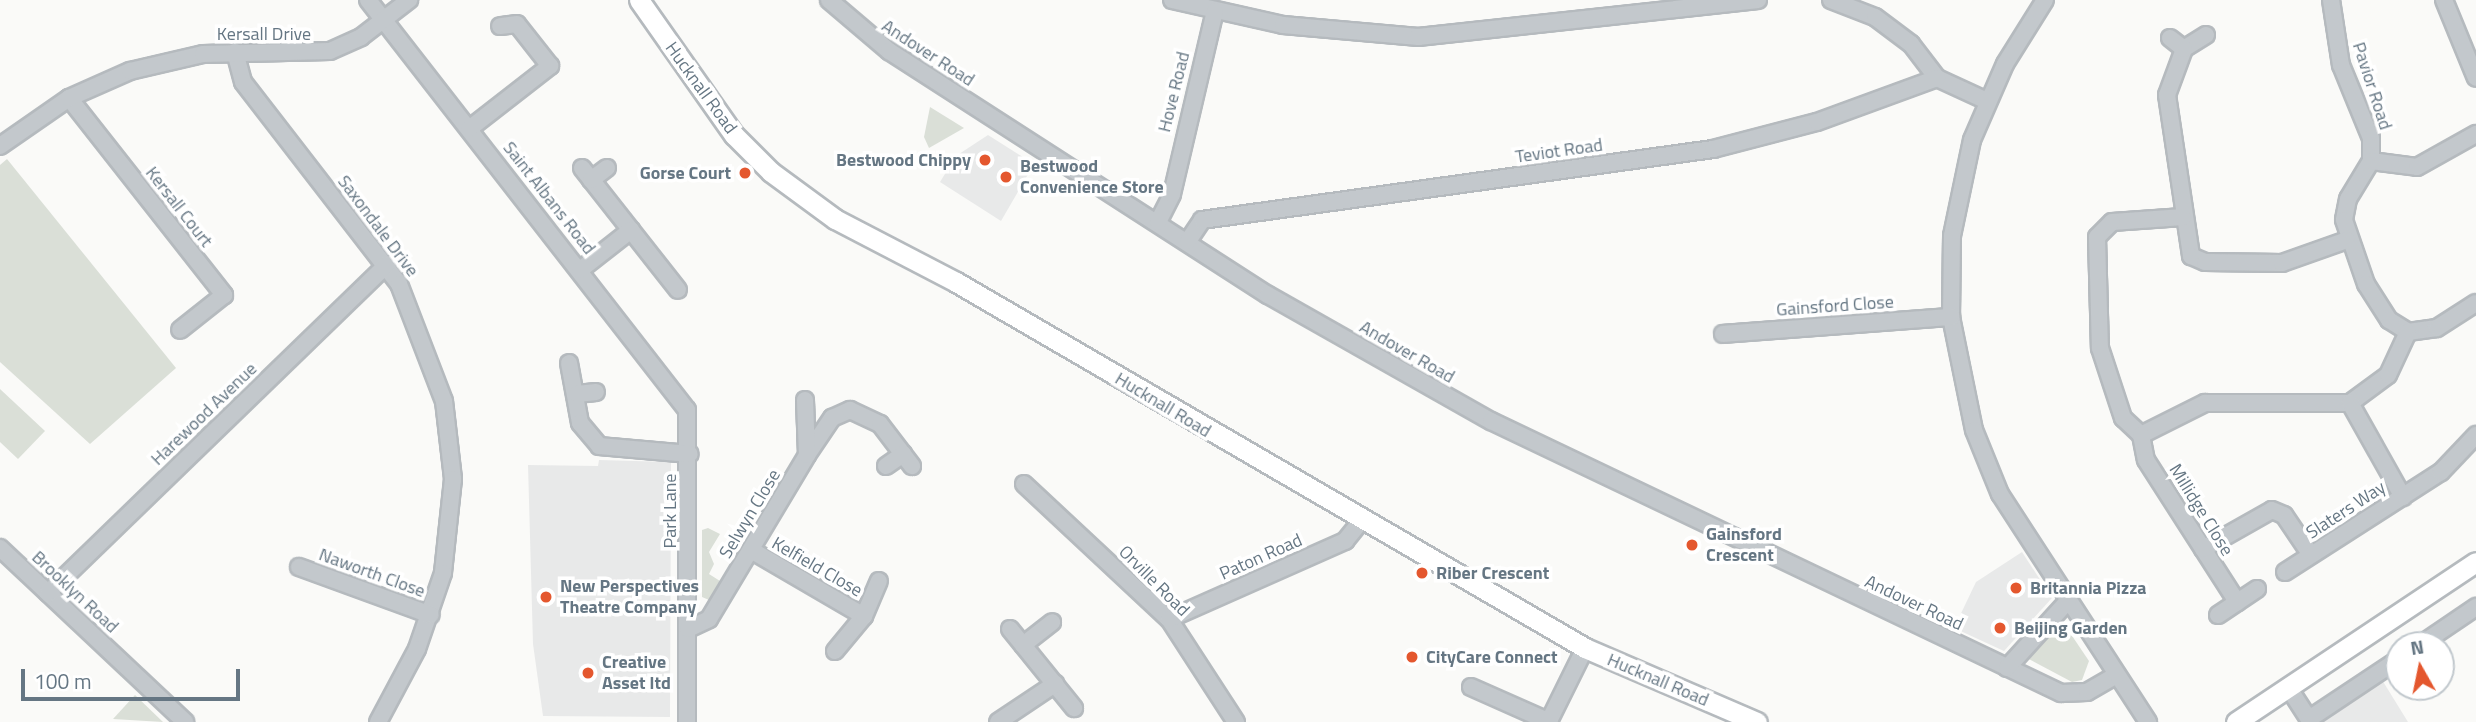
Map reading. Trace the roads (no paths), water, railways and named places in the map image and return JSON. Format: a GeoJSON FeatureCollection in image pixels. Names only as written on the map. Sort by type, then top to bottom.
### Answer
{"type":"FeatureCollection","features":[{"type":"Feature","properties":{"kind":"main road","name":"Hucknall Road"},"geometry":{"type":"LineString","coordinates":[[639,0],[734,135],[809,201],[1361,522],[1585,648],[1757,722]]}},
{"type":"Feature","properties":{"kind":"main road"},"geometry":{"type":"LineString","coordinates":[[2236,722],[2476,562]]}},
{"type":"Feature","properties":{"kind":"street","name":"Saint Albans Road"},"geometry":{"type":"LineString","coordinates":[[368,0],[683,400],[690,425]]}},
{"type":"Feature","properties":{"kind":"street","name":"Kersall Drive"},"geometry":{"type":"LineString","coordinates":[[0,146],[69,98],[147,66],[235,52],[320,54],[348,45],[409,0]]}},
{"type":"Feature","properties":{"kind":"street","name":"Andover Road"},"geometry":{"type":"LineString","coordinates":[[830,0],[889,51],[1268,295],[1491,421],[2007,668],[2073,695],[2117,676]]}},
{"type":"Feature","properties":{"kind":"street"},"geometry":{"type":"LineString","coordinates":[[1172,0],[1215,11],[1348,34],[1418,37],[1758,0]]}},
{"type":"Feature","properties":{"kind":"street"},"geometry":{"type":"LineString","coordinates":[[1830,0],[1875,17],[1911,44],[1937,78],[1987,101]]}},
{"type":"Feature","properties":{"kind":"street"},"geometry":{"type":"LineString","coordinates":[[2045,0],[1987,101],[1957,200],[1951,317],[1960,379],[1987,466],[2068,601],[2148,722]]}},
{"type":"Feature","properties":{"kind":"street","name":"Pavior Road"},"geometry":{"type":"LineString","coordinates":[[2331,0],[2341,65],[2362,110],[2371,161]]}},
{"type":"Feature","properties":{"kind":"street"},"geometry":{"type":"LineString","coordinates":[[2444,0],[2476,78]]}},
{"type":"Feature","properties":{"kind":"street","name":"Hove Road"},"geometry":{"type":"LineString","coordinates":[[1158,222],[1172,194],[1215,11]]}},
{"type":"Feature","properties":{"kind":"street"},"geometry":{"type":"LineString","coordinates":[[470,129],[550,66],[520,17],[500,26]]}},
{"type":"Feature","properties":{"kind":"street"},"geometry":{"type":"LineString","coordinates":[[2206,35],[2184,49],[2166,110],[2188,250],[2205,262],[2282,263],[2347,240]]}},
{"type":"Feature","properties":{"kind":"street"},"geometry":{"type":"LineString","coordinates":[[2170,38],[2184,49]]}},
{"type":"Feature","properties":{"kind":"street","name":"Saxondale Drive"},"geometry":{"type":"LineString","coordinates":[[235,52],[243,82],[387,264],[435,367],[450,440],[451,528],[431,615],[378,722]]}},
{"type":"Feature","properties":{"kind":"street","name":"Teviot Road"},"geometry":{"type":"LineString","coordinates":[[1188,241],[1202,220],[1713,149],[1817,121],[1937,78]]}},
{"type":"Feature","properties":{"kind":"street","name":"Kersall Court"},"geometry":{"type":"LineString","coordinates":[[69,98],[224,295],[180,330]]}},
{"type":"Feature","properties":{"kind":"street"},"geometry":{"type":"LineString","coordinates":[[2476,134],[2417,167],[2371,161],[2345,207],[2347,240],[2380,307],[2408,332],[2437,328],[2476,303]]}},
{"type":"Feature","properties":{"kind":"street"},"geometry":{"type":"LineString","coordinates":[[607,168],[587,174],[678,290]]}},
{"type":"Feature","properties":{"kind":"street"},"geometry":{"type":"LineString","coordinates":[[2183,217],[2112,222],[2097,237],[2101,348],[2123,418],[2141,435],[2205,403],[2350,403],[2388,375],[2408,332]]}},
{"type":"Feature","properties":{"kind":"street"},"geometry":{"type":"LineString","coordinates":[[580,270],[631,230]]}},
{"type":"Feature","properties":{"kind":"street","name":"Harewood Avenue"},"geometry":{"type":"LineString","coordinates":[[48,593],[387,264]]}},
{"type":"Feature","properties":{"kind":"street","name":"Gainsford Close"},"geometry":{"type":"LineString","coordinates":[[1723,334],[1951,317]]}},
{"type":"Feature","properties":{"kind":"street"},"geometry":{"type":"LineString","coordinates":[[569,363],[577,394],[580,423],[599,446],[690,454]]}},
{"type":"Feature","properties":{"kind":"street"},"geometry":{"type":"LineString","coordinates":[[577,394],[596,392]]}},
{"type":"Feature","properties":{"kind":"street"},"geometry":{"type":"LineString","coordinates":[[805,400],[807,455]]}},
{"type":"Feature","properties":{"kind":"street"},"geometry":{"type":"LineString","coordinates":[[2350,403],[2403,497]]}},
{"type":"Feature","properties":{"kind":"street"},"geometry":{"type":"LineString","coordinates":[[807,455],[832,418],[850,410],[880,424],[907,460],[886,466]]}},
{"type":"Feature","properties":{"kind":"street","name":"Park Lane"},"geometry":{"type":"LineString","coordinates":[[687,722],[690,425]]}},
{"type":"Feature","properties":{"kind":"street","name":"Millidge Close"},"geometry":{"type":"LineString","coordinates":[[2141,435],[2146,460],[2237,603]]}},
{"type":"Feature","properties":{"kind":"street","name":"Slaters Way"},"geometry":{"type":"LineString","coordinates":[[2285,572],[2441,472],[2476,435]]}},
{"type":"Feature","properties":{"kind":"street","name":"Selwyn Close"},"geometry":{"type":"LineString","coordinates":[[688,629],[709,619],[807,455]]}},
{"type":"Feature","properties":{"kind":"street","name":"Orville Road"},"geometry":{"type":"LineString","coordinates":[[1024,484],[1169,619],[1236,722]]}},
{"type":"Feature","properties":{"kind":"street","name":"Slaters Way"},"geometry":{"type":"LineString","coordinates":[[2203,549],[2272,510],[2284,515],[2311,555]]}},
{"type":"Feature","properties":{"kind":"street","name":"Paton Road"},"geometry":{"type":"LineString","coordinates":[[1169,619],[1345,541],[1361,522]]}},
{"type":"Feature","properties":{"kind":"street","name":"Brooklyn Road"},"geometry":{"type":"LineString","coordinates":[[0,548],[179,720]]}},
{"type":"Feature","properties":{"kind":"street","name":"Kelfield Close"},"geometry":{"type":"LineString","coordinates":[[751,550],[864,616]]}},
{"type":"Feature","properties":{"kind":"street","name":"Naworth Close"},"geometry":{"type":"LineString","coordinates":[[299,567],[431,615]]}},
{"type":"Feature","properties":{"kind":"street","name":"Kelfield Close"},"geometry":{"type":"LineString","coordinates":[[835,652],[864,616],[879,581]]}},
{"type":"Feature","properties":{"kind":"street"},"geometry":{"type":"LineString","coordinates":[[2218,615],[2257,590]]}},
{"type":"Feature","properties":{"kind":"street"},"geometry":{"type":"LineString","coordinates":[[2007,668],[2068,601]]}},
{"type":"Feature","properties":{"kind":"street"},"geometry":{"type":"LineString","coordinates":[[2441,631],[2476,607]]}},
{"type":"Feature","properties":{"kind":"street"},"geometry":{"type":"LineString","coordinates":[[1023,645],[1052,622]]}},
{"type":"Feature","properties":{"kind":"street"},"geometry":{"type":"LineString","coordinates":[[1010,629],[1074,708]]}},
{"type":"Feature","properties":{"kind":"street"},"geometry":{"type":"LineString","coordinates":[[1471,687],[1550,722],[1585,648]]}},
{"type":"Feature","properties":{"kind":"street"},"geometry":{"type":"LineString","coordinates":[[2288,687],[2309,719],[2385,668]]}},
{"type":"Feature","properties":{"kind":"street"},"geometry":{"type":"LineString","coordinates":[[999,722],[1055,684]]}},
{"type":"Feature","properties":{"kind":"place","name":"Bestwood Chippy"},"geometry":{"type":"Point","coordinates":[985,160]}},
{"type":"Feature","properties":{"kind":"place","name":"Gorse Court"},"geometry":{"type":"Point","coordinates":[745,173]}},
{"type":"Feature","properties":{"kind":"place","name":"Bestwood Convenience Store"},"geometry":{"type":"Point","coordinates":[1006,177]}},
{"type":"Feature","properties":{"kind":"place","name":"Gainsford Crescent"},"geometry":{"type":"Point","coordinates":[1692,545]}},
{"type":"Feature","properties":{"kind":"place","name":"Riber Crescent"},"geometry":{"type":"Point","coordinates":[1422,573]}},
{"type":"Feature","properties":{"kind":"place","name":"Britannia Pizza"},"geometry":{"type":"Point","coordinates":[2016,588]}},
{"type":"Feature","properties":{"kind":"place","name":"New Perspectives Theatre Company"},"geometry":{"type":"Point","coordinates":[546,597]}},
{"type":"Feature","properties":{"kind":"place","name":"Beijing Garden"},"geometry":{"type":"Point","coordinates":[2000,628]}},
{"type":"Feature","properties":{"kind":"place","name":"CityCare Connect"},"geometry":{"type":"Point","coordinates":[1412,657]}},
{"type":"Feature","properties":{"kind":"place","name":"Creative Asset ltd"},"geometry":{"type":"Point","coordinates":[588,673]}}]}
